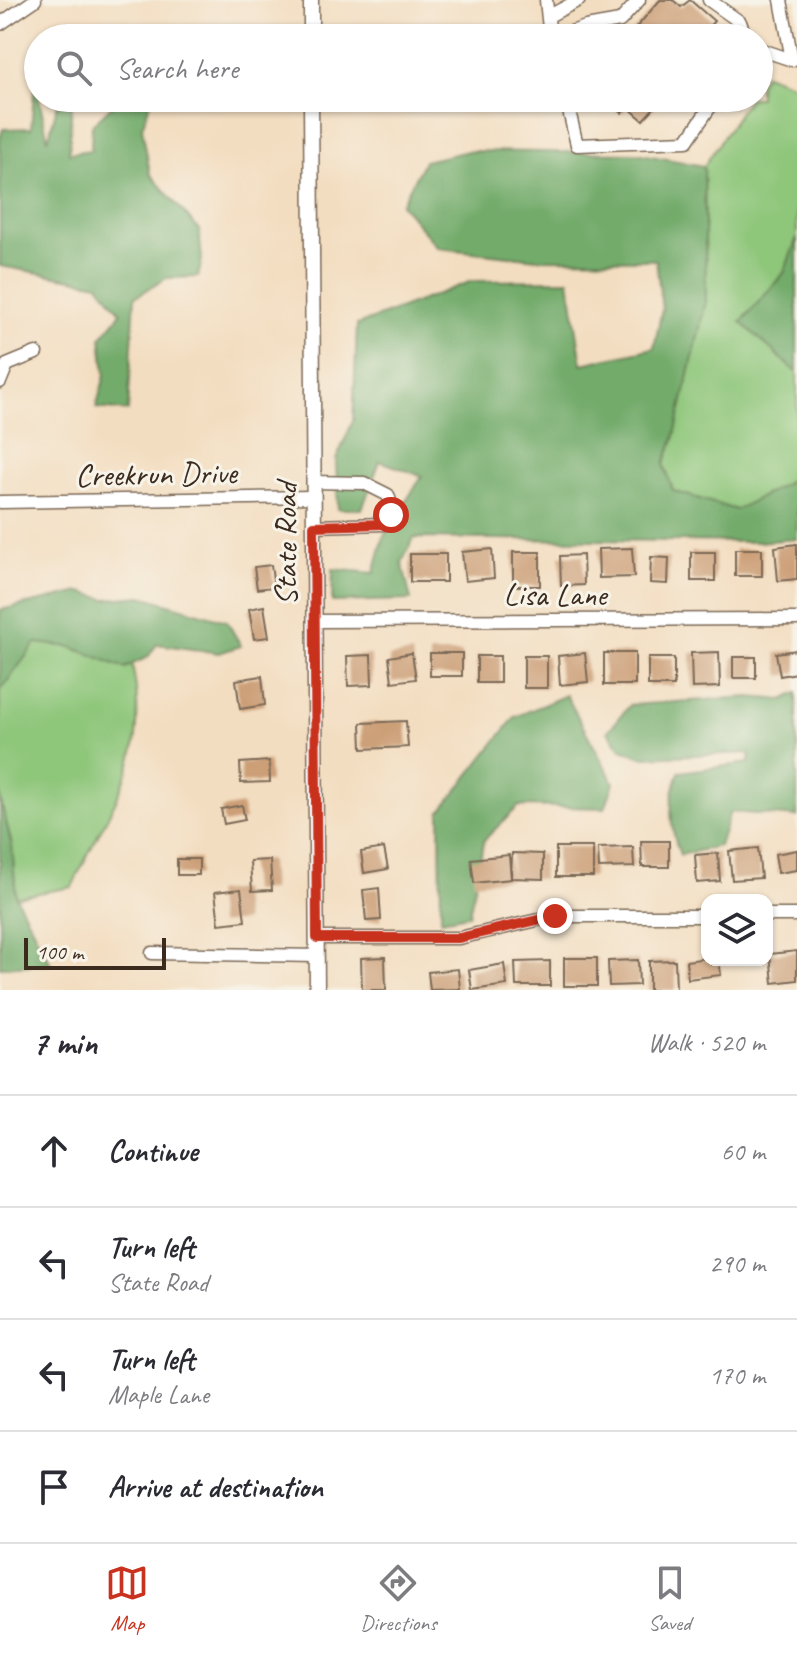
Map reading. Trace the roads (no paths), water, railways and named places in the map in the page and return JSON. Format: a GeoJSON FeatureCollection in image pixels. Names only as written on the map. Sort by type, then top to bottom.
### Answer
{"type":"FeatureCollection","features":[{"type":"Feature","properties":{"kind":"main road"},"geometry":{"type":"LineString","coordinates":[[311,0],[311,24]]}},
{"type":"Feature","properties":{"kind":"main road","name":"State Road"},"geometry":{"type":"LineString","coordinates":[[311,112],[317,990]]}},
{"type":"Feature","properties":{"kind":"street"},"geometry":{"type":"LineString","coordinates":[[0,24],[34,0]]}},
{"type":"Feature","properties":{"kind":"street"},"geometry":{"type":"LineString","coordinates":[[546,0],[550,24]]}},
{"type":"Feature","properties":{"kind":"street"},"geometry":{"type":"LineString","coordinates":[[549,16],[579,0]]}},
{"type":"Feature","properties":{"kind":"street"},"geometry":{"type":"LineString","coordinates":[[603,24],[620,21],[639,0]]}},
{"type":"Feature","properties":{"kind":"street"},"geometry":{"type":"LineString","coordinates":[[709,0],[741,24]]}},
{"type":"Feature","properties":{"kind":"street"},"geometry":{"type":"LineString","coordinates":[[773,54],[792,60],[781,0]]}},
{"type":"Feature","properties":{"kind":"street"},"geometry":{"type":"LineString","coordinates":[[569,112],[577,145],[629,146],[687,141],[707,112]]}},
{"type":"Feature","properties":{"kind":"street"},"geometry":{"type":"LineString","coordinates":[[0,382],[7,365],[36,353]]}},
{"type":"Feature","properties":{"kind":"street","name":"Creekrun Drive"},"geometry":{"type":"LineString","coordinates":[[0,502],[313,490],[364,483],[388,495],[391,515],[384,524],[314,526]]}},
{"type":"Feature","properties":{"kind":"street","name":"Lisa Lane"},"geometry":{"type":"LineString","coordinates":[[314,621],[797,619]]}},
{"type":"Feature","properties":{"kind":"street"},"geometry":{"type":"LineString","coordinates":[[773,915],[797,915]]}},
{"type":"Feature","properties":{"kind":"street"},"geometry":{"type":"LineString","coordinates":[[317,938],[459,938],[555,916],[701,916]]}},
{"type":"Feature","properties":{"kind":"street"},"geometry":{"type":"LineString","coordinates":[[152,953],[317,956]]}}]}
